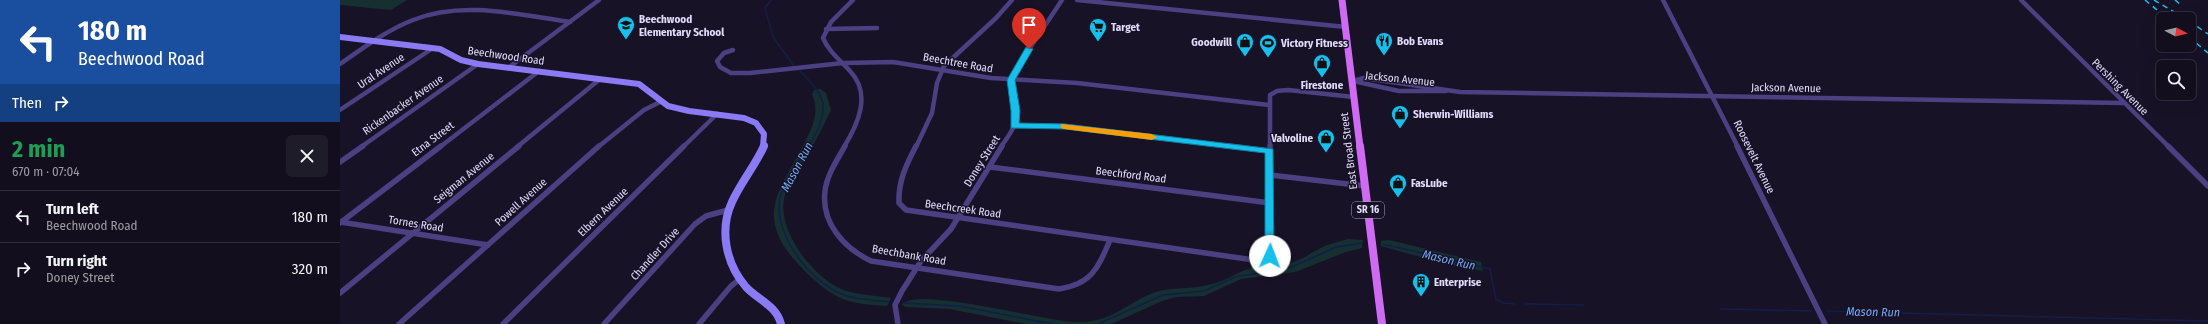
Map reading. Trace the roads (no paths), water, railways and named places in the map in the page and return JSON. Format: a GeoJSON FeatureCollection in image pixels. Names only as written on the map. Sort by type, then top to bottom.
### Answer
{"type":"FeatureCollection","features":[{"type":"Feature","properties":{"kind":"main road","name":"East Broad Street"},"geometry":{"type":"LineString","coordinates":[[1342,0],[1382,324]]}},
{"type":"Feature","properties":{"kind":"street"},"geometry":{"type":"LineString","coordinates":[[508,68],[599,0]]}},
{"type":"Feature","properties":{"kind":"street"},"geometry":{"type":"LineString","coordinates":[[826,29],[853,0]]}},
{"type":"Feature","properties":{"kind":"street","name":"Beechcreek Road"},"geometry":{"type":"LineString","coordinates":[[1012,0],[993,22],[955,54],[942,70],[936,84],[932,115],[907,166],[900,185],[898,199],[902,207],[911,212],[1256,261],[1267,259],[1271,251],[1270,202]]}},
{"type":"Feature","properties":{"kind":"street"},"geometry":{"type":"LineString","coordinates":[[1011,80],[1018,65],[1062,0]]}},
{"type":"Feature","properties":{"kind":"street"},"geometry":{"type":"LineString","coordinates":[[1077,0],[1346,27]]}},
{"type":"Feature","properties":{"kind":"street","name":"Roosevelt Avenue"},"geometry":{"type":"LineString","coordinates":[[1663,0],[1713,95],[1825,324]]}},
{"type":"Feature","properties":{"kind":"street","name":"Pershing Avenue"},"geometry":{"type":"LineString","coordinates":[[2021,0],[2208,186]]}},
{"type":"Feature","properties":{"kind":"street"},"geometry":{"type":"LineString","coordinates":[[340,64],[375,41],[414,19],[450,10],[466,10],[570,22]]}},
{"type":"Feature","properties":{"kind":"street"},"geometry":{"type":"LineString","coordinates":[[826,29],[877,28]]}},
{"type":"Feature","properties":{"kind":"street","name":"Beechbank Road"},"geometry":{"type":"LineString","coordinates":[[826,29],[823,38],[825,47],[843,63],[858,80],[862,98],[860,116],[832,167],[826,185],[824,200],[830,224],[839,238],[863,257],[880,262],[917,268],[1065,288],[1083,283],[1093,275],[1110,240]]}},
{"type":"Feature","properties":{"kind":"street","name":"Beechwood Road"},"geometry":{"type":"LineString","coordinates":[[340,37],[432,48],[445,51],[461,60],[478,64],[639,84],[646,87],[660,102]]}},
{"type":"Feature","properties":{"kind":"street","name":"Ural Avenue"},"geometry":{"type":"LineString","coordinates":[[340,110],[432,48]]}},
{"type":"Feature","properties":{"kind":"street","name":"Beechtree Road"},"geometry":{"type":"LineString","coordinates":[[733,50],[724,53],[717,61],[720,67],[732,72],[760,72],[843,63],[893,62],[972,76],[1011,80],[1077,83],[1269,105]]}},
{"type":"Feature","properties":{"kind":"street","name":"Rickenbacker Avenue"},"geometry":{"type":"LineString","coordinates":[[340,162],[478,64]]}},
{"type":"Feature","properties":{"kind":"street","name":"Etna Street"},"geometry":{"type":"LineString","coordinates":[[340,222],[539,71]]}},
{"type":"Feature","properties":{"kind":"street","name":"Jackson Avenue"},"geometry":{"type":"LineString","coordinates":[[1352,81],[1364,78],[1432,87],[1448,91]]}},
{"type":"Feature","properties":{"kind":"street","name":"Seigman Avenue"},"geometry":{"type":"LineString","coordinates":[[340,293],[600,79]]}},
{"type":"Feature","properties":{"kind":"street","name":"Doney Street"},"geometry":{"type":"LineString","coordinates":[[898,324],[895,306],[902,291],[917,268],[951,229],[1014,126],[1016,111],[1011,80]]}},
{"type":"Feature","properties":{"kind":"street","name":"Jackson Avenue"},"geometry":{"type":"LineString","coordinates":[[1352,81],[1364,85],[1431,92],[1448,91],[1632,96],[1713,95],[2124,102]]}},
{"type":"Feature","properties":{"kind":"street"},"geometry":{"type":"LineString","coordinates":[[1395,89],[1396,82]]}},
{"type":"Feature","properties":{"kind":"street"},"geometry":{"type":"LineString","coordinates":[[1431,92],[1432,87]]}},
{"type":"Feature","properties":{"kind":"street"},"geometry":{"type":"LineString","coordinates":[[1270,202],[1270,95],[1282,90],[1354,97]]}},
{"type":"Feature","properties":{"kind":"street"},"geometry":{"type":"LineString","coordinates":[[660,102],[676,108],[751,121],[759,126],[765,139],[762,150],[741,184],[728,210],[725,237],[727,250],[732,265],[740,279],[750,291],[777,313],[781,324]]}},
{"type":"Feature","properties":{"kind":"street","name":"Powell Avenue"},"geometry":{"type":"LineString","coordinates":[[399,324],[618,129],[644,110],[660,102]]}},
{"type":"Feature","properties":{"kind":"street","name":"Elbern Avenue"},"geometry":{"type":"LineString","coordinates":[[503,324],[717,114]]}},
{"type":"Feature","properties":{"kind":"street"},"geometry":{"type":"LineString","coordinates":[[1014,126],[1065,126],[1270,151]]}},
{"type":"Feature","properties":{"kind":"street","name":"Beechford Road"},"geometry":{"type":"LineString","coordinates":[[990,167],[1270,202]]}},
{"type":"Feature","properties":{"kind":"street"},"geometry":{"type":"LineString","coordinates":[[1270,175],[1365,186]]}},
{"type":"Feature","properties":{"kind":"street","name":"Chandler Drive"},"geometry":{"type":"LineString","coordinates":[[604,324],[696,224],[706,216],[728,210]]}},
{"type":"Feature","properties":{"kind":"street","name":"Tornes Road"},"geometry":{"type":"LineString","coordinates":[[340,222],[488,245]]}},
{"type":"Feature","properties":{"kind":"street"},"geometry":{"type":"LineString","coordinates":[[699,324],[731,286],[740,279]]}},
{"type":"Feature","properties":{"kind":"waterway","name":"Mason Run"},"geometry":{"type":"LineString","coordinates":[[771,0],[765,8],[773,37],[794,66]]}},
{"type":"Feature","properties":{"kind":"waterway","name":"Mason Run"},"geometry":{"type":"LineString","coordinates":[[800,71],[821,96],[823,106],[822,118],[807,150],[793,170],[782,191],[779,206],[781,221],[786,237],[805,266],[818,279],[831,288],[849,297],[889,302]]}},
{"type":"Feature","properties":{"kind":"waterway","name":"Mason Run"},"geometry":{"type":"LineString","coordinates":[[1098,324],[1163,295],[1204,291],[1235,277],[1292,267],[1336,247],[1362,243]]}},
{"type":"Feature","properties":{"kind":"waterway","name":"Mason Run"},"geometry":{"type":"LineString","coordinates":[[1383,244],[1490,269],[1496,299],[1503,303],[1514,304]]}},
{"type":"Feature","properties":{"kind":"waterway","name":"Mason Run"},"geometry":{"type":"LineString","coordinates":[[904,303],[959,306],[1053,324]]}},
{"type":"Feature","properties":{"kind":"waterway","name":"Mason Run"},"geometry":{"type":"LineString","coordinates":[[1526,304],[1584,305]]}},
{"type":"Feature","properties":{"kind":"waterway","name":"Mason Run"},"geometry":{"type":"LineString","coordinates":[[1720,309],[1811,311]]}},
{"type":"Feature","properties":{"kind":"waterway","name":"Mason Run"},"geometry":{"type":"LineString","coordinates":[[1826,311],[2208,321]]}},
{"type":"Feature","properties":{"kind":"railway"},"geometry":{"type":"LineString","coordinates":[[2145,0],[2160,12]]}},
{"type":"Feature","properties":{"kind":"railway"},"geometry":{"type":"LineString","coordinates":[[2154,0],[2174,12]]}},
{"type":"Feature","properties":{"kind":"railway"},"geometry":{"type":"LineString","coordinates":[[2175,0],[2181,5]]}},
{"type":"Feature","properties":{"kind":"railway"},"geometry":{"type":"LineString","coordinates":[[2196,26],[2208,34]]}},
{"type":"Feature","properties":{"kind":"railway"},"geometry":{"type":"LineString","coordinates":[[2196,43],[2208,53]]}},
{"type":"Feature","properties":{"kind":"place","name":"Beechwood Elementary School"},"geometry":{"type":"Point","coordinates":[626,40]}},
{"type":"Feature","properties":{"kind":"place","name":"Target"},"geometry":{"type":"Point","coordinates":[1098,42]}},
{"type":"Feature","properties":{"kind":"place","name":"Bob Evans"},"geometry":{"type":"Point","coordinates":[1384,56]}},
{"type":"Feature","properties":{"kind":"place","name":"Goodwill"},"geometry":{"type":"Point","coordinates":[1245,57]}},
{"type":"Feature","properties":{"kind":"place","name":"Victory Fitness"},"geometry":{"type":"Point","coordinates":[1268,58]}},
{"type":"Feature","properties":{"kind":"place","name":"Firestone"},"geometry":{"type":"Point","coordinates":[1322,78]}},
{"type":"Feature","properties":{"kind":"place","name":"Sherwin-Williams"},"geometry":{"type":"Point","coordinates":[1400,129]}},
{"type":"Feature","properties":{"kind":"place","name":"Valvoline"},"geometry":{"type":"Point","coordinates":[1326,153]}},
{"type":"Feature","properties":{"kind":"place","name":"FasLube"},"geometry":{"type":"Point","coordinates":[1398,198]}},
{"type":"Feature","properties":{"kind":"place","name":"Enterprise"},"geometry":{"type":"Point","coordinates":[1421,297]}}]}
